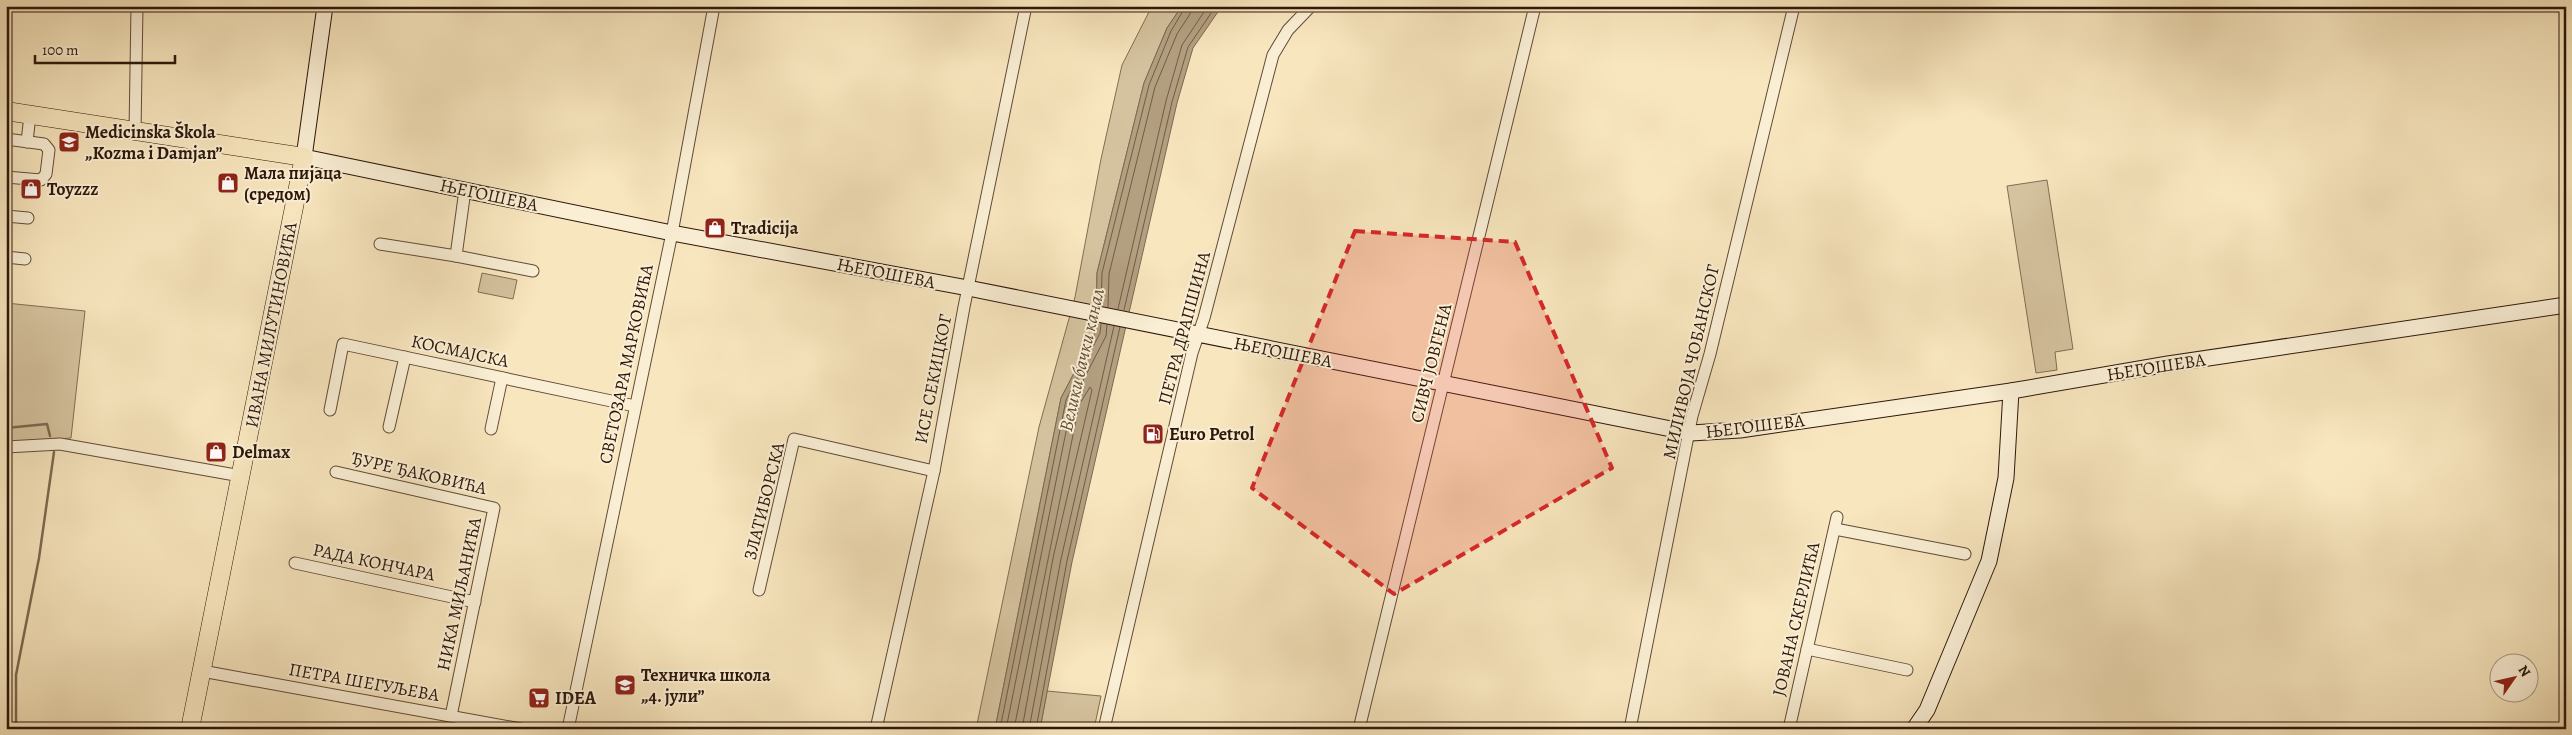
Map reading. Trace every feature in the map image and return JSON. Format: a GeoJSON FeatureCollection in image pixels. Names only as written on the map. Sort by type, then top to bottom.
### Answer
{"type":"FeatureCollection","features":[{"type":"Feature","properties":{"kind":"main road","name":"ЊЕГОШЕВА"},"geometry":{"type":"LineString","coordinates":[[6,111],[304,157]]}},
{"type":"Feature","properties":{"kind":"main road","name":"ИВАНА МИЛУТИНОВИЋА"},"geometry":{"type":"LineString","coordinates":[[190,729],[304,157]]}},
{"type":"Feature","properties":{"kind":"street"},"geometry":{"type":"LineString","coordinates":[[135,132],[137,6]]}},
{"type":"Feature","properties":{"kind":"street"},"geometry":{"type":"LineString","coordinates":[[304,157],[325,6]]}},
{"type":"Feature","properties":{"kind":"street","name":"СВЕТОЗАРА МАРКОВИЋА"},"geometry":{"type":"LineString","coordinates":[[568,729],[672,233],[714,6]]}},
{"type":"Feature","properties":{"kind":"street","name":"ИСЕ СЕКИЦКОГ"},"geometry":{"type":"LineString","coordinates":[[876,729],[934,471],[968,288],[1026,6]]}},
{"type":"Feature","properties":{"kind":"street","name":"ПЕТРА ДРАПШИНА"},"geometry":{"type":"LineString","coordinates":[[1104,729],[1198,334],[1273,54],[1288,30],[1311,6]]}},
{"type":"Feature","properties":{"kind":"street","name":"СИВЧ ЈОВГЕНА"},"geometry":{"type":"LineString","coordinates":[[1359,729],[1535,6]]}},
{"type":"Feature","properties":{"kind":"street","name":"МИЛИВОЈА ЧОБАНСКОГ"},"geometry":{"type":"LineString","coordinates":[[1630,729],[1691,433],[1692,416],[1712,345],[1794,6]]}},
{"type":"Feature","properties":{"kind":"street"},"geometry":{"type":"LineString","coordinates":[[27,142],[30,115]]}},
{"type":"Feature","properties":{"kind":"street"},"geometry":{"type":"LineString","coordinates":[[6,139],[44,144],[49,150],[46,174],[41,180],[6,177]]}},
{"type":"Feature","properties":{"kind":"street","name":"ЊЕГОШЕВА"},"geometry":{"type":"LineString","coordinates":[[304,157],[672,233],[968,288],[1691,433],[1740,430],[2011,391],[2168,364],[2566,305]]}},
{"type":"Feature","properties":{"kind":"street"},"geometry":{"type":"LineString","coordinates":[[456,256],[465,190]]}},
{"type":"Feature","properties":{"kind":"street"},"geometry":{"type":"LineString","coordinates":[[6,216],[28,218]]}},
{"type":"Feature","properties":{"kind":"street"},"geometry":{"type":"LineString","coordinates":[[380,244],[533,271]]}},
{"type":"Feature","properties":{"kind":"street"},"geometry":{"type":"LineString","coordinates":[[6,257],[25,259]]}},
{"type":"Feature","properties":{"kind":"street","name":"КОСМАЈСКА"},"geometry":{"type":"LineString","coordinates":[[330,410],[344,344],[635,406]]}},
{"type":"Feature","properties":{"kind":"street"},"geometry":{"type":"LineString","coordinates":[[388,427],[404,357]]}},
{"type":"Feature","properties":{"kind":"street"},"geometry":{"type":"LineString","coordinates":[[491,429],[502,378]]}},
{"type":"Feature","properties":{"kind":"street"},"geometry":{"type":"LineString","coordinates":[[1914,729],[1927,710],[1989,561],[2006,478],[2011,391]]}},
{"type":"Feature","properties":{"kind":"street","name":"ЗЛАТИБОРСКА"},"geometry":{"type":"LineString","coordinates":[[759,590],[794,439],[934,471]]}},
{"type":"Feature","properties":{"kind":"street"},"geometry":{"type":"LineString","coordinates":[[6,448],[60,444],[241,476]]}},
{"type":"Feature","properties":{"kind":"street","name":"ЂУРЕ ЂАКОВИЋА"},"geometry":{"type":"LineString","coordinates":[[336,472],[494,508]]}},
{"type":"Feature","properties":{"kind":"street","name":"НИКА МИЉАНИЋА"},"geometry":{"type":"LineString","coordinates":[[451,716],[494,508]]}},
{"type":"Feature","properties":{"kind":"street","name":"ЈОВАНА СКЕРЛИЋА"},"geometry":{"type":"LineString","coordinates":[[1789,729],[1837,517]]}},
{"type":"Feature","properties":{"kind":"street"},"geometry":{"type":"LineString","coordinates":[[1835,529],[1965,554]]}},
{"type":"Feature","properties":{"kind":"street","name":"РАДА КОНЧАРА"},"geometry":{"type":"LineString","coordinates":[[295,563],[475,602]]}},
{"type":"Feature","properties":{"kind":"street"},"geometry":{"type":"LineString","coordinates":[[1807,649],[1907,670]]}},
{"type":"Feature","properties":{"kind":"street","name":"ПЕТРА ШЕГУЉЕВА"},"geometry":{"type":"LineString","coordinates":[[202,671],[521,729]]}},
{"type":"Feature","properties":{"kind":"highlighted area"},"geometry":{"type":"Polygon","coordinates":[[[1355,231],[1515,242],[1612,468],[1394,594],[1252,488],[1355,231]]]}},
{"type":"Feature","properties":{"kind":"shaded area"},"geometry":{"type":"Polygon","coordinates":[[[1152,6],[1182,6],[1167,28],[1144,83],[1097,273],[1096,331],[1061,398],[995,729],[976,729],[1039,427],[1075,297],[1101,159],[1122,65],[1152,6]]]}},
{"type":"Feature","properties":{"kind":"shaded area"},"geometry":{"type":"Polygon","coordinates":[[[2047,180],[2073,349],[2055,352],[2057,370],[2036,373],[2007,186],[2047,180]]]}},
{"type":"Feature","properties":{"kind":"shaded area"},"geometry":{"type":"Polygon","coordinates":[[[482,273],[517,280],[513,299],[478,292],[482,273]]]}},
{"type":"Feature","properties":{"kind":"shaded area"},"geometry":{"type":"Polygon","coordinates":[[[6,303],[85,311],[71,438],[6,443],[6,303]]]}},
{"type":"Feature","properties":{"kind":"shaded area"},"geometry":{"type":"Polygon","coordinates":[[[1047,691],[1101,696],[1094,729],[1040,729],[1047,691]]]}},
{"type":"Feature","properties":{"kind":"water","name":"Велики бачки канал"},"geometry":{"type":"Polygon","coordinates":[[[1182,6],[1222,6],[1193,48],[1177,103],[1072,562],[1040,729],[995,729],[1061,398],[1096,331],[1097,273],[1144,83],[1167,28],[1182,6]]]}},
{"type":"Feature","properties":{"kind":"waterway"},"geometry":{"type":"LineString","coordinates":[[6,428],[47,424],[50,436]]}},
{"type":"Feature","properties":{"kind":"waterway"},"geometry":{"type":"LineString","coordinates":[[16,729],[16,675],[39,558],[54,452]]}},
{"type":"Feature","properties":{"kind":"place","name":"Medicinska Škola „Kozma i Damjan”"},"geometry":{"type":"Point","coordinates":[69,142]}},
{"type":"Feature","properties":{"kind":"place","name":"Мала пијаца (средом)"},"geometry":{"type":"Point","coordinates":[228,183]}},
{"type":"Feature","properties":{"kind":"place","name":"Toyzzz"},"geometry":{"type":"Point","coordinates":[31,189]}},
{"type":"Feature","properties":{"kind":"place","name":"Tradicija"},"geometry":{"type":"Point","coordinates":[715,228]}},
{"type":"Feature","properties":{"kind":"place","name":"Euro Petrol"},"geometry":{"type":"Point","coordinates":[1153,434]}},
{"type":"Feature","properties":{"kind":"place","name":"Delmax"},"geometry":{"type":"Point","coordinates":[216,452]}},
{"type":"Feature","properties":{"kind":"place","name":"Техничка школа „4. јули”"},"geometry":{"type":"Point","coordinates":[625,685]}},
{"type":"Feature","properties":{"kind":"place","name":"IDEA"},"geometry":{"type":"Point","coordinates":[539,698]}}]}
